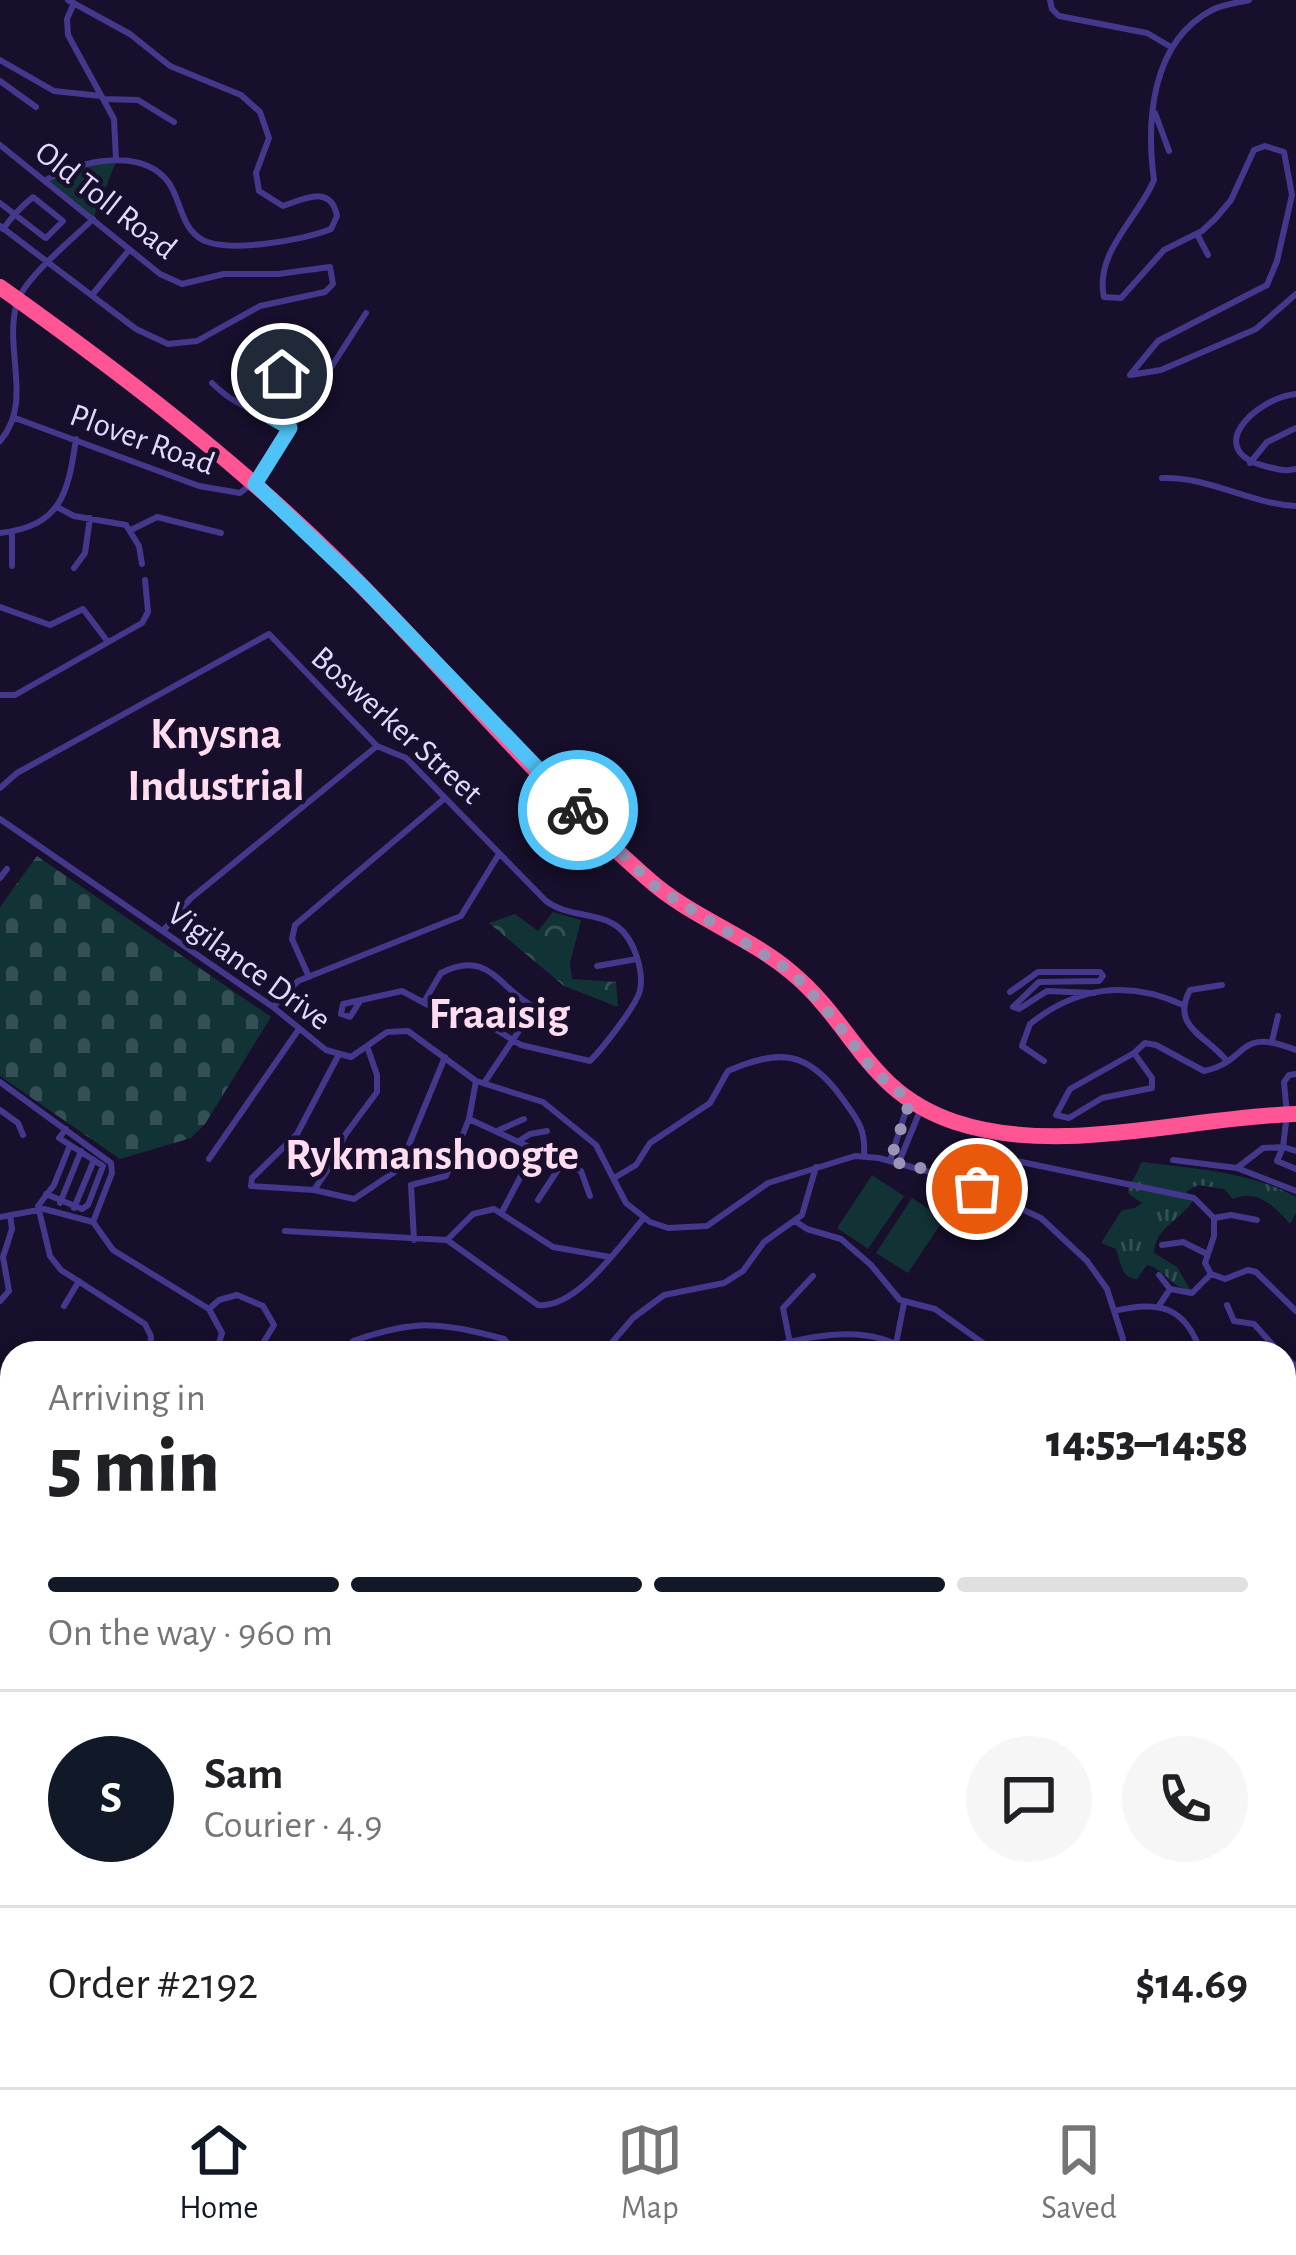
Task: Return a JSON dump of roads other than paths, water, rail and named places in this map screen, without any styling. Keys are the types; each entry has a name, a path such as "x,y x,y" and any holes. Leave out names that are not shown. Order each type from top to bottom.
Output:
{"highway":[{"path":"0,287 255,484 362,586 632,865 672,899 792,972 874,1071 916,1104 987,1132 1032,1136 1292,1114"}],"street":[{"path":"1050,0 1059,16 1147,33 1171,47"},
{"path":"1250,0 1224,3 1210,11 1171,47 1154,110 1149,154 1154,180 1121,230 1103,276 1104,297 1121,298 1164,250 1197,234 1231,200 1257,147 1284,152 1292,196 1267,285 1158,341 1132,368 1132,377 1256,329 1296,294"},
{"path":"46,180 77,166 116,161 152,169 164,178 186,224 206,242 232,245 306,236 327,232 337,221 334,203 322,196 283,206 259,191 256,173 269,147 268,131 260,112 241,95 170,66 135,37 71,2 68,34 118,134 116,161"},
{"path":"0,61 54,91 138,100 175,122"},
{"path":"0,81 36,107"},
{"path":"1154,110 1169,152"},
{"name":"Old Toll Road","path":"0,145 160,274 182,284 224,274 330,267 333,280 328,291 252,308 188,344 175,345 144,334 92,295"},
{"path":"0,203 15,214 46,238 63,221 33,197 15,214 2,227 92,295 129,250"},
{"path":"0,442 14,418 17,299 93,219"},
{"path":"1197,234 1208,254"},
{"path":"255,484 367,313"},
{"path":"260,411 282,374"},
{"path":"212,382 243,409 260,411 290,428"},
{"path":"1296,394 1270,400 1238,429 1237,448 1240,457 1250,463 1296,469"},
{"name":"Plover Road","path":"14,418 213,490 240,493 255,484"},
{"path":"1250,463 1267,442 1296,428"},
{"path":"0,533 36,527 56,506 67,488 76,439"},
{"path":"1162,478 1196,480 1252,499 1296,506"},
{"path":"56,506 68,514 118,521 131,530 142,564"},
{"path":"74,568 85,553 90,518"},
{"path":"131,530 157,518 220,532"},
{"path":"12,532 13,566"},
{"path":"0,694 15,695 146,620 145,580"},
{"path":"0,608 50,625 83,609 107,642"},
{"name":"Boswerker Street","path":"0,788 17,773 269,634 377,746 402,753 546,901 619,928 637,958"},
{"path":"163,931 190,899 377,746"},
{"path":"309,977 292,939 295,925 446,798"},
{"name":"Vigilance Drive","path":"0,819 338,1056 351,1057 381,1036 401,1030 480,1082 533,1097 596,1145 626,1203 644,1217"},
{"path":"273,1007 290,987 309,977 461,916 499,853"},
{"path":"0,878 7,868"},
{"path":"360,1001 402,991 452,1018 487,1024 512,1041 590,1061 638,996 637,958 597,966"},
{"path":"424,1001 440,974 472,964 486,969 535,1007 566,1014"},
{"path":"1010,992 1038,972 1100,972 1099,981 1039,982 1012,1006 1019,1010 1047,991 1094,993 1133,988 1184,1005"},
{"path":"1222,985 1190,990 1184,1005 1193,1033 1226,1060"},
{"path":"1044,1061 1022,1046 1030,1024 1094,993"},
{"path":"410,1185 446,1176 480,1082 535,1007"},
{"path":"1271,1041 1278,1016"},
{"path":"209,1159 300,1028"},
{"path":"1134,1053 1152,1078 1152,1088 1102,1098 1070,1118 1056,1115 1070,1089 1149,1042 1204,1071 1247,1044 1271,1041 1296,1050"},
{"path":"314,1190 376,1092 368,1049"},
{"path":"338,1056 297,1134 252,1178 253,1187 357,1198 399,1169 445,1057"},
{"path":"614,1178 636,1165 658,1136 710,1103 728,1071 771,1056 807,1062 822,1073 864,1127 864,1156"},
{"path":"1296,1074 1284,1082 1292,1114 1277,1164 1296,1169"},
{"path":"0,1082 102,1154 112,1166 93,1222"},
{"path":"894,1161 916,1104"},
{"path":"894,1161 916,1104"},
{"path":"0,1110 18,1123 23,1135"},
{"path":"469,1119 582,1172 590,1196"},
{"path":"499,1130 524,1119"},
{"path":"46,1195 82,1209 104,1169 59,1138 66,1130"},
{"path":"519,1141 547,1131"},
{"path":"70,1145 38,1210 53,1262 146,1324 151,1341"},
{"path":"1238,1168 1264,1148 1296,1151"},
{"path":"502,1212 535,1150"},
{"path":"60,1203 81,1151"},
{"path":"285,1231 447,1240 543,1306 567,1298 644,1217 668,1228 707,1226 768,1183 864,1156 894,1161 977,1189 1048,1223 1096,1272 1114,1311 1120,1341"},
{"path":"977,1189 992,1165 1007,1159 1194,1198 1214,1218 1205,1263 1211,1274 1225,1279 1248,1270 1256,1272 1296,1311"},
{"path":"74,1208 94,1160"},
{"path":"1173,1160 1238,1168 1296,1191"},
{"path":"538,1200 561,1165"},
{"path":"613,1341 658,1299 736,1277 764,1242 807,1207 816,1168"},
{"path":"399,1169 410,1185 414,1240"},
{"path":"0,1217 38,1210 93,1222 113,1250 209,1309 222,1333 220,1341"},
{"path":"447,1240 479,1210 502,1212 553,1247 610,1257"},
{"path":"1214,1218 1231,1215 1257,1220"},
{"path":"0,1301 9,1291 3,1257 12,1229 10,1216"},
{"path":"795,1221 841,1239 872,1264 904,1303 935,1309 980,1341"},
{"path":"1162,1245 1183,1242 1207,1254"},
{"path":"1160,1275 1170,1289 1192,1293 1211,1274"},
{"path":"813,1276 783,1308 789,1341 857,1335 883,1341"},
{"path":"64,1306 79,1281"},
{"path":"1160,1306 1170,1289"},
{"path":"209,1309 237,1295 263,1306 274,1325 264,1341"},
{"path":"897,1341 904,1303"},
{"path":"1114,1311 1142,1304 1160,1306 1190,1328 1196,1341"},
{"path":"1227,1305 1234,1321 1254,1324 1270,1341"},
{"path":"353,1341 395,1326 433,1323 505,1341"}],"district":[{"name":"Knysna Industrial","path":"216,758"},
{"name":"Fraaisig","path":"499,1012"},
{"name":"Rykmanshoogte","path":"432,1153"}]}
